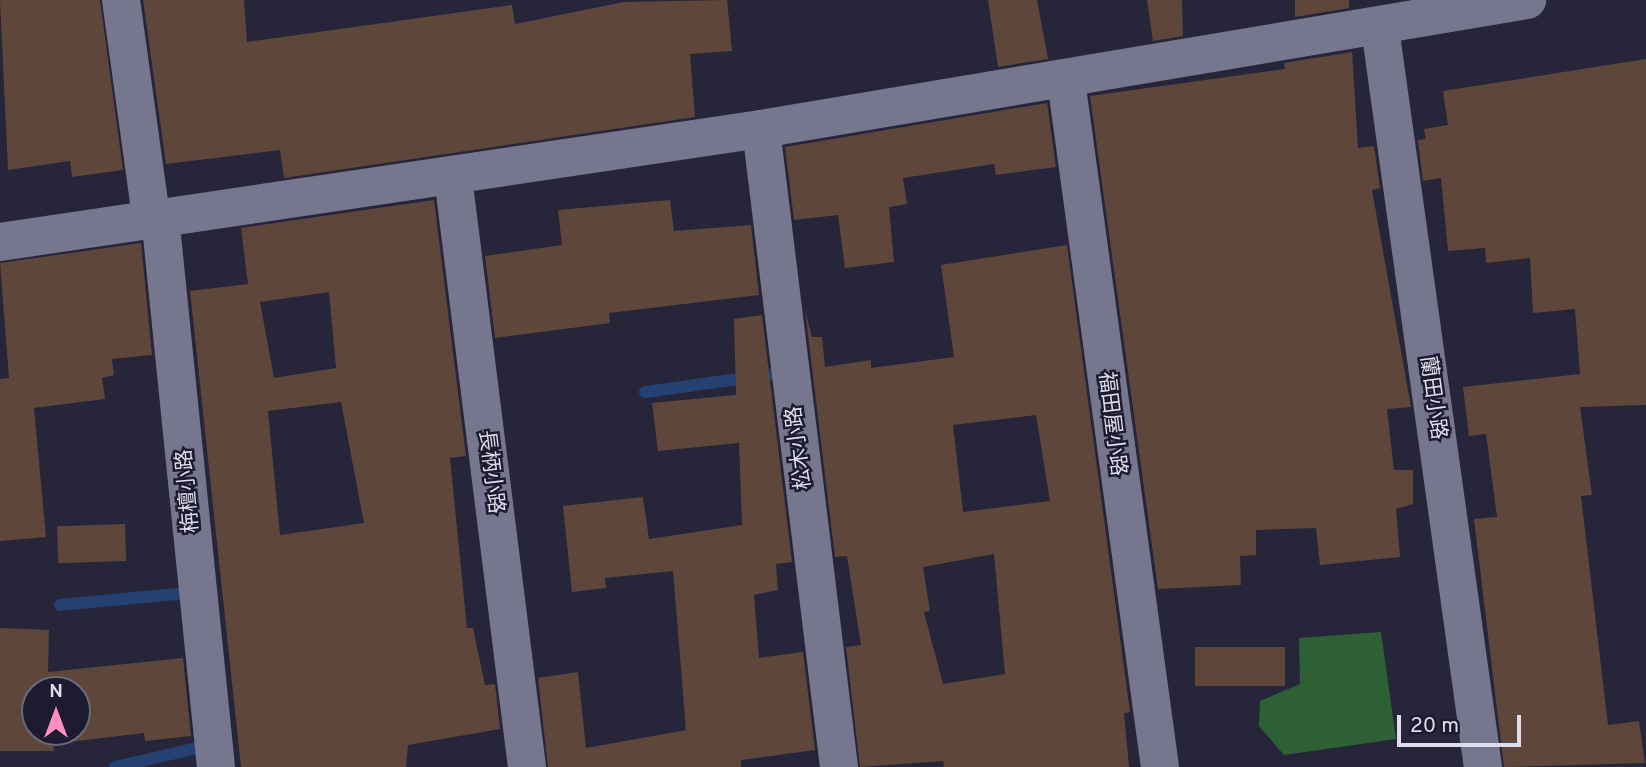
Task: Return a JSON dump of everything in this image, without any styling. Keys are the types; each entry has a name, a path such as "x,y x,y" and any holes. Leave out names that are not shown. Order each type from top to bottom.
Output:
{"street":[{"name":"栴檀小路","path":"121,0 155,216 216,767"},
{"path":"0,242 155,216 453,177 761,129 1380,28 1527,0"},
{"name":"蘭田小路","path":"1380,28 1483,767"},
{"name":"福田屋小路","path":"1066,80 1160,767"},
{"name":"松木小路","path":"761,129 839,767"},
{"name":"長柄小路","path":"453,177 527,767"}],"green space":[{"path":"1381,632 1396,739 1284,755 1259,726 1260,701 1300,684 1299,638"}],"building":[{"path":"0,0 100,0 123,170 72,177 70,161 8,170"},
{"path":"143,0 244,0 247,42 512,5 515,24 624,2 727,0 732,51 690,54 695,117 284,178 280,150 166,164"},
{"path":"988,0 1037,0 1048,59 998,67"},
{"path":"1147,0 1182,0 1183,36 1153,41"},
{"path":"1295,0 1349,0 1349,8 1295,17"},
{"path":"1352,52 1358,148 1374,146 1380,188 1372,190 1411,407 1387,409 1394,470 1413,470 1413,504 1396,509 1400,557 1320,565 1316,528 1256,530 1256,555 1240,556 1241,585 1158,589 1090,96 1285,69 1284,63"},
{"path":"1646,59 1646,405 1580,407 1592,495 1581,496 1608,725 1639,721 1645,763 1504,767 1474,519 1497,517 1486,434 1469,436 1463,387 1580,374 1575,309 1533,313 1530,258 1486,263 1485,248 1448,251 1441,178 1423,181 1418,140 1426,139 1424,129 1448,125 1443,91"},
{"path":"1047,103 1056,167 996,175 994,164 903,178 907,204 889,207 894,262 845,268 838,215 794,220 785,147"},
{"path":"434,200 466,456 450,458 467,628 473,628 485,685 495,684 500,729 408,745 406,767 241,767 190,291 248,284 241,228","holes":["329,292 336,368 274,378 260,302","341,402 364,523 280,535 268,411"]},
{"path":"670,200 674,231 751,225 759,295 609,313 610,323 495,338 485,256 562,245 558,210"},
{"path":"141,243 152,355 112,359 114,375 102,378 105,399 34,408 46,537 0,541 0,379 9,378 0,263"},
{"path":"1067,245 1130,712 1124,713 1129,767 944,767 943,761 860,767 846,647 861,645 847,556 835,557 805,310 812,337 822,337 825,367 871,360 871,368 954,357 941,265","holes":["1036,415 1050,501 963,512 953,425","994,554 1005,674 943,684 924,612 930,611 923,567"]},
{"path":"762,315 792,562 776,564 778,590 754,595 759,658 803,652 815,750 741,760 741,767 548,767 538,678 578,672 586,748 686,730 673,571 605,578 606,588 572,592 563,506 643,497 649,539 742,525 739,443 658,451 652,403 736,395 734,319"},
{"path":"125,524 126,561 58,563 57,526"},
{"path":"0,628 49,630 48,672 183,658 191,736 145,741 144,733 91,739 91,676 21,676 21,746 53,746 54,751 0,751"},
{"path":"1195,647 1285,647 1285,686 1195,686"}],"waterway":[{"path":"645,392 774,374"},
{"path":"60,605 186,593"},
{"path":"115,767 197,748"}]}
